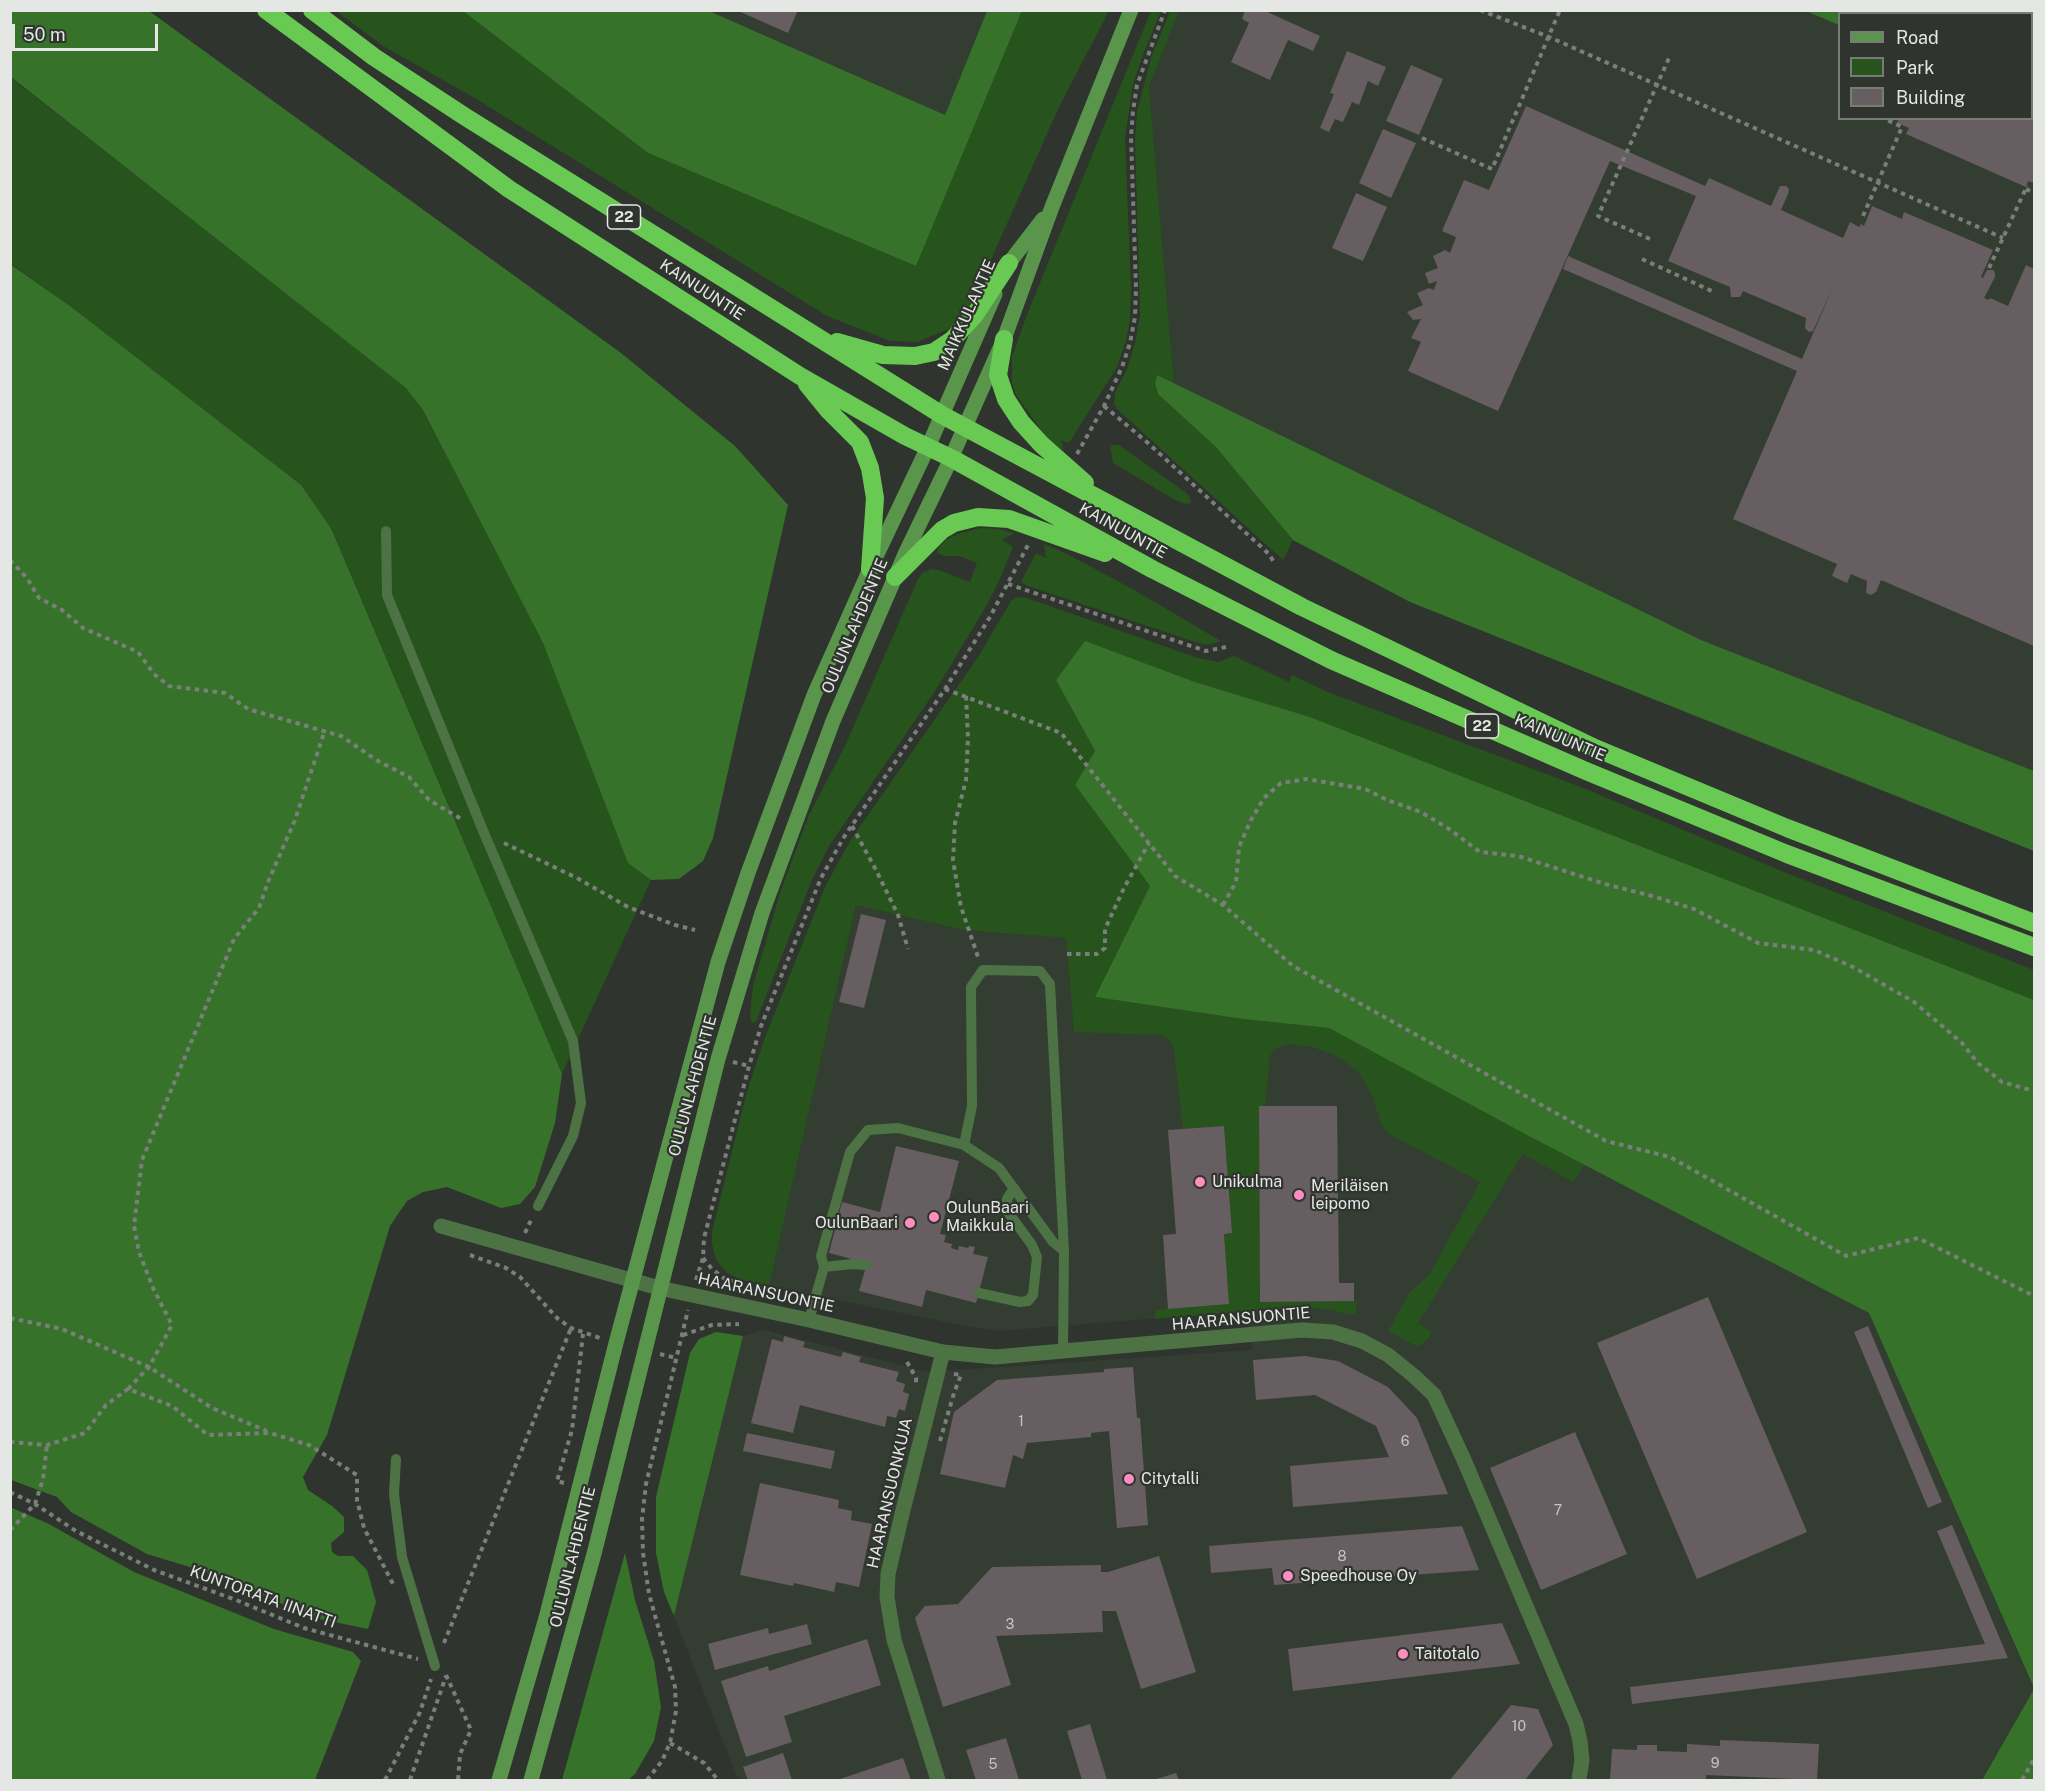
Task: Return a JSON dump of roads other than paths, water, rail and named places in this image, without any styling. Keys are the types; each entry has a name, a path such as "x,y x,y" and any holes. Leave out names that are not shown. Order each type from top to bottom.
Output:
{"highway":[{"name":"KAINUUNTIE","path":"266,10 509,189 800,376 905,436 951,458 1152,569 1331,660 1586,771 1786,854 2034,947"},
{"name":"KAINUUNTIE","path":"312,10 374,57 454,109 942,415 1302,607 1595,748 1787,828 2034,923"},
{"path":"812,334 883,356 915,356 934,352 952,340 974,316 1009,263"},
{"path":"1004,339 998,375 1006,399 1021,422 1041,444 1109,504"},
{"path":"800,376 829,411 860,442 870,468 875,498 870,569"},
{"path":"895,577 942,530 954,523 978,517 1009,519 1152,569"}],"main road":[{"name":"MAIKKULANTIE","path":"964,426 1004,339 1052,207 1131,10"},
{"name":"MAIKKULANTIE","path":"928,447 1009,263 1052,207"},
{"name":"OULUNLAHDENTIE","path":"531,1780 594,1554 718,1059 762,913 833,721 964,426"},
{"name":"OULUNLAHDENTIE","path":"499,1780 546,1618 632,1281 718,962 744,884 814,694 928,447"}],"street":[{"name":"HAARANSUONTIE","path":"441,1226 659,1288 943,1352 995,1357 1302,1330 1333,1332 1362,1341 1388,1354 1434,1395 1576,1724 1582,1760 1579,1780"},
{"name":"HAARANSUONKUJA","path":"938,1780 894,1640 887,1597 891,1563 943,1352"}],"lane":[{"path":"386,531 387,595 484,833 573,1041 581,1103 573,1137 538,1206"},
{"path":"964,1144 972,1106 971,987 983,970 1040,971 1050,984 1064,1251 1063,1352"},
{"path":"809,1320 825,1267 821,1256 850,1152 868,1130 898,1128 964,1144 999,1168 1053,1242 1064,1251"},
{"path":"979,1293 1020,1302 1028,1300 1033,1295 1037,1257 1032,1245 1008,1212 1007,1199 1014,1188"},
{"path":"825,1267 866,1265"},
{"path":"396,1459 394,1494 402,1557 435,1666"}],"place":[{"name":"Unikulma","path":"1200,1182"},
{"name":"Meriläisen leipomo","path":"1299,1195"},
{"name":"OulunBaari Maikkula","path":"934,1217"},
{"name":"OulunBaari","path":"910,1223"},
{"name":"Citytalli","path":"1129,1479"},
{"name":"Speedhouse Oy","path":"1288,1576"},
{"name":"Taitotalo","path":"1403,1654"}]}
